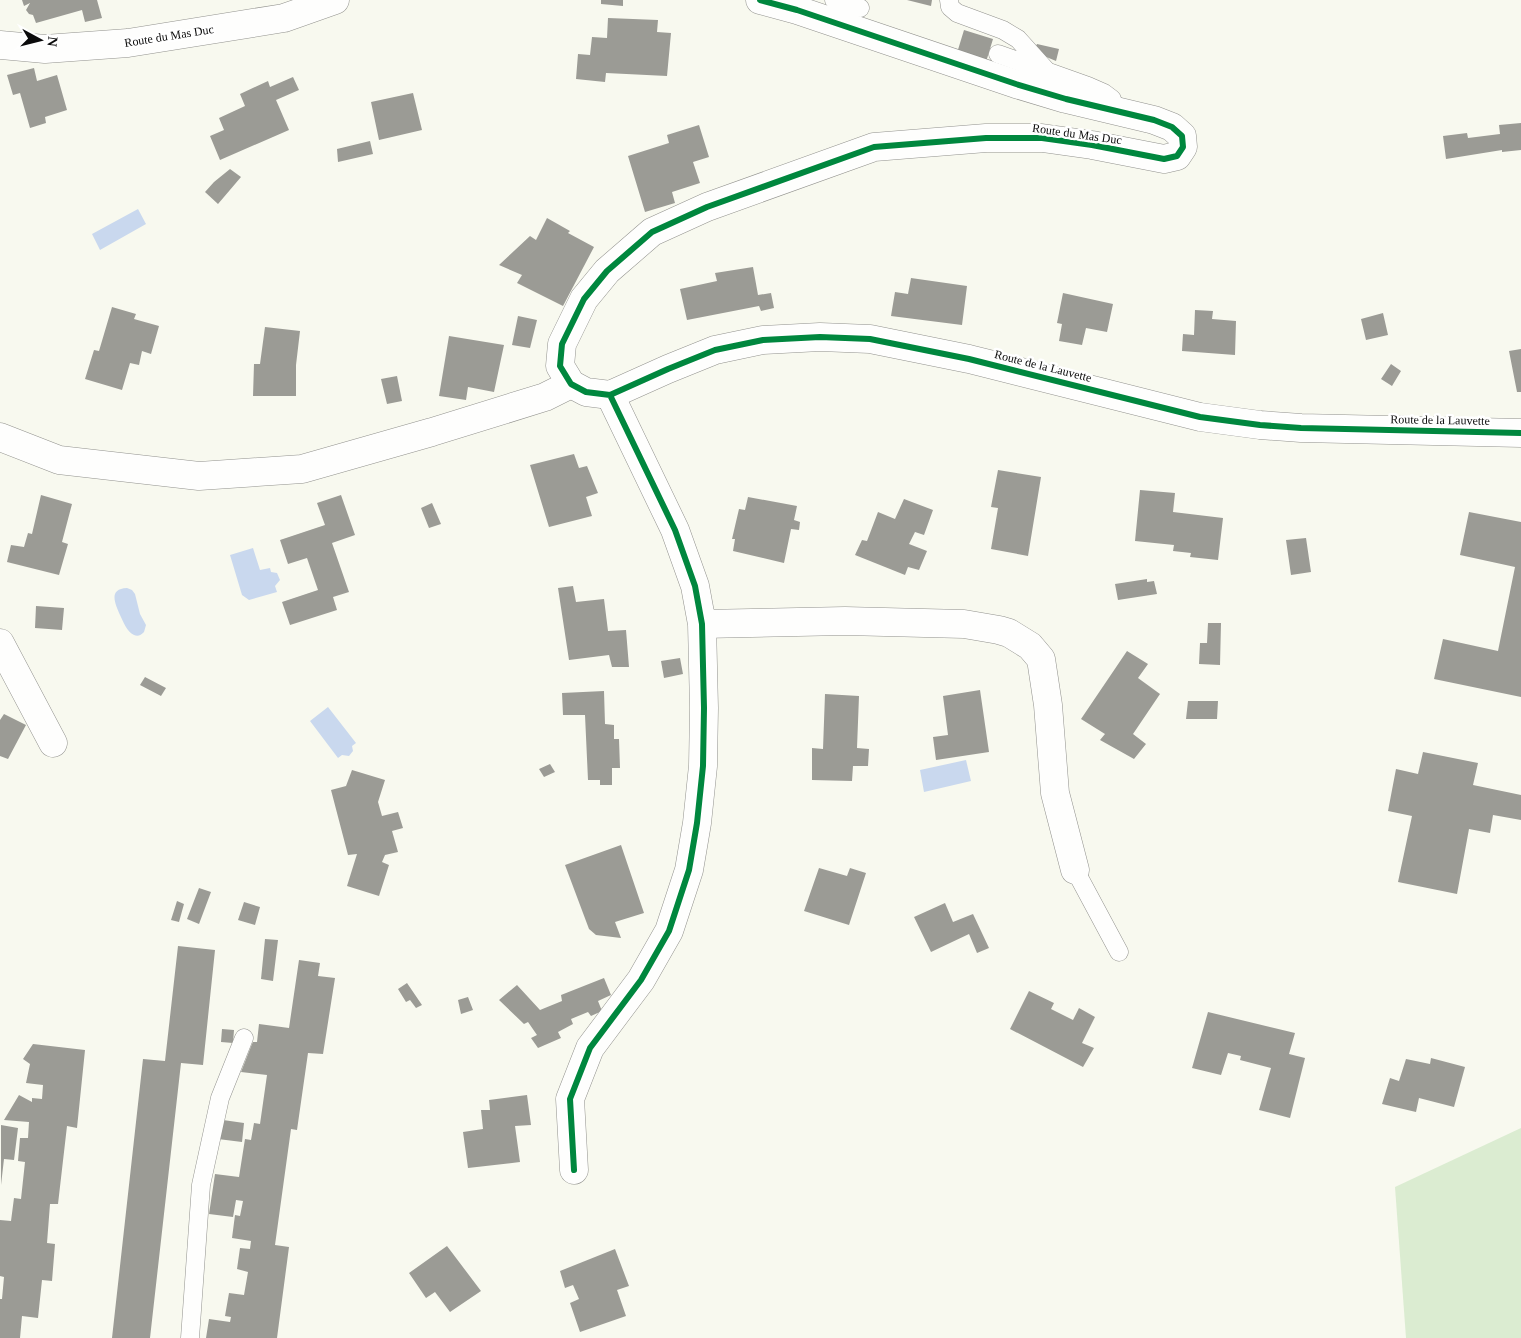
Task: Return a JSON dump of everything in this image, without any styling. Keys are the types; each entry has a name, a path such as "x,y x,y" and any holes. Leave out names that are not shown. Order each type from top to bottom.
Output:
{"street":[{"name":"Route du Mas Duc","path":"0,45 45,49 128,43 284,18 335,0"},
{"name":"Route du Mas Duc","path":"571,384 560,366 562,344 584,299 607,271 652,232 707,207 874,147 986,138 1042,138 1092,145 1164,159 1177,156 1183,147 1182,136 1172,127 1154,120 1016,84 797,10 760,0"},
{"name":"Route de la Lauvette","path":"610,395 714,350 763,340 830,337 870,339 968,359 1200,417 1301,428 1521,433"},
{"path":"0,437 59,460 198,476 302,469 535,400 571,384 586,392 610,395 675,530 694,586 702,624 703,766 697,823 689,870 669,931 641,980 590,1048 570,1099 574,1170"},
{"path":"702,624 845,622 964,624 1009,633 1030,646 1041,659 1048,705 1055,793 1075,870"},
{"path":"0,643 54,743"}],"lane":[{"path":"834,0 860,8"},
{"path":"949,0 950,7 957,13 1003,30 1018,39 1046,70"},
{"path":"998,54 1046,70 1104,93 1112,99 1114,110"},
{"path":"1075,870 1119,952"},
{"path":"190,1338 201,1184 220,1098 244,1038"}],"green space":[{"path":"1521,1128 1521,1338 1406,1338 1395,1187"}],"water":[{"path":"138,209 146,224 100,250 92,234"},
{"path":"253,548 260,570 270,568 271,572 277,573 280,580 275,586 277,592 249,600 242,595 230,555"},
{"path":"127,588 135,594 140,614 146,625 144,632 138,636 135,636 127,629 115,601 117,591"},
{"path":"328,707 356,743 352,746 353,751 349,756 342,755 338,758 310,721"},
{"path":"966,760 971,781 924,792 920,770"}],"building":[{"path":"22,0 97,0 102,18 85,22 82,10 36,23 33,15 29,14 26,10 30,3 24,6"},
{"path":"601,0 623,0 623,6 601,4"},
{"path":"907,0 932,0 931,6"},
{"path":"608,18 658,20 657,32 671,33 667,76 606,73 605,82 576,79 578,54 590,55 592,37 607,38"},
{"path":"964,30 993,39 986,62 957,53"},
{"path":"1037,44 1059,49 1056,61 1044,56 1035,48"},
{"path":"34,68 37,81 57,75 67,110 45,117 46,123 30,128 20,93 13,95 7,75"},
{"path":"293,77 299,90 276,100 289,130 220,160 210,136 224,130 219,118 245,106 240,94 268,81 270,87"},
{"path":"413,93 422,130 379,140 371,102"},
{"path":"1521,123 1521,150 1502,152 1502,150 1446,159 1443,136 1467,133 1468,138 1500,134 1499,125"},
{"path":"699,125 709,157 693,162 700,183 672,192 675,203 645,212 628,156 669,143 667,135"},
{"path":"370,141 373,154 338,162 337,149"},
{"path":"230,169 241,177 218,204 205,192"},
{"path":"547,218 570,231 568,233 594,247 563,306 517,283 522,275 499,265 530,236 536,240"},
{"path":"753,267 758,295 771,293 774,308 761,311 759,306 687,320 680,289 717,281 715,273"},
{"path":"911,278 967,286 962,325 891,316 895,292 908,294"},
{"path":"1063,293 1113,304 1107,332 1086,328 1082,345 1059,341 1062,324 1057,323"},
{"path":"112,307 136,314 134,319 159,326 151,354 142,351 139,365 130,363 122,390 85,379 94,350 99,351"},
{"path":"1195,310 1213,311 1212,319 1236,321 1235,355 1182,351 1183,334 1194,335"},
{"path":"1383,313 1388,335 1366,340 1361,319"},
{"path":"518,316 537,320 530,348 512,345"},
{"path":"265,327 300,331 296,365 296,396 253,396 254,364 260,364"},
{"path":"449,336 504,345 494,392 468,387 466,400 439,396"},
{"path":"1521,349 1521,392 1517,392 1509,351"},
{"path":"1391,364 1401,371 1392,386 1381,379"},
{"path":"397,376 402,401 387,404 381,379"},
{"path":"574,454 579,468 587,466 598,493 586,497 592,516 549,527 530,465"},
{"path":"998,470 1041,477 1028,556 991,549 998,508 991,507"},
{"path":"1140,490 1175,493 1173,512 1223,518 1218,560 1190,557 1191,553 1173,551 1174,545 1135,541"},
{"path":"41,495 72,504 62,542 68,544 59,575 7,562 11,545 24,547 28,533 32,534"},
{"path":"341,495 355,535 332,543 349,592 333,597 337,610 290,625 282,602 318,590 307,558 288,564 280,540 325,525 317,503"},
{"path":"748,497 797,506 794,520 800,522 799,530 791,529 784,563 733,551 735,539 732,539 739,509 745,510"},
{"path":"904,499 933,510 924,535 915,532 909,544 927,551 919,570 908,567 905,575 855,555 862,540 867,541 878,512 895,519"},
{"path":"432,503 441,524 429,528 421,508"},
{"path":"1469,512 1521,522 1521,697 1434,679 1443,639 1498,651 1515,567 1460,555"},
{"path":"1306,538 1311,572 1291,575 1286,540"},
{"path":"1147,579 1147,582 1154,581 1157,594 1118,600 1115,584"},
{"path":"573,586 576,602 604,599 608,631 626,630 629,667 612,667 609,655 569,660 558,588"},
{"path":"36,606 64,608 62,630 35,628"},
{"path":"1208,623 1221,623 1220,665 1199,664 1200,643 1207,643"},
{"path":"1127,651 1148,664 1138,678 1160,694 1133,734 1146,744 1134,759 1100,740 1105,734 1081,719"},
{"path":"680,658 683,674 664,678 661,661"},
{"path":"145,677 166,688 161,696 140,685"},
{"path":"980,690 989,752 936,760 933,737 948,735 943,696"},
{"path":"604,691 605,724 614,725 614,739 619,739 620,768 612,768 612,785 600,785 600,780 588,780 585,715 563,715 562,693"},
{"path":"825,694 859,696 857,748 869,749 868,766 853,766 852,781 812,780 812,748 823,749"},
{"path":"1188,701 1218,701 1217,719 1186,719"},
{"path":"4,714 26,725 8,759 0,756 0,720"},
{"path":"1423,752 1478,763 1473,785 1521,795 1521,820 1493,815 1490,833 1469,829 1457,894 1398,882 1412,816 1388,811 1396,769 1418,774"},
{"path":"550,764 555,772 544,777 539,769"},
{"path":"352,770 385,780 378,802 382,816 398,812 403,828 392,831 398,852 385,855 382,862 389,865 379,896 347,886 357,854 348,855 331,790 346,786"},
{"path":"621,845 644,913 615,922 621,938 596,935 589,929 565,865"},
{"path":"819,868 847,876 850,868 866,873 849,925 804,911"},
{"path":"199,888 211,892 199,924 187,919"},
{"path":"177,901 184,904 179,922 171,920"},
{"path":"244,902 260,907 255,925 238,920"},
{"path":"945,903 953,922 973,914 989,948 977,953 969,934 931,952 914,917"},
{"path":"265,939 278,940 273,981 261,979"},
{"path":"178,946 215,950 203,1065 181,1063 150,1338 112,1338 143,1059 165,1061"},
{"path":"299,960 320,963 318,976 335,978 323,1054 308,1053 297,1130 291,1129 275,1245 289,1247 277,1338 206,1338 209,1319 230,1322 231,1317 225,1316 229,1293 244,1295 248,1272 237,1269 240,1248 250,1249 251,1241 232,1238 235,1215 240,1216 243,1201 236,1200 233,1217 209,1214 215,1174 239,1177 245,1139 251,1140 254,1123 260,1124 267,1075 241,1072 253,1042 257,1042 259,1024 289,1028"},
{"path":"604,978 611,995 598,1001 602,1011 591,1016 588,1012 571,1019 573,1024 558,1032 561,1038 538,1048 531,1038 537,1035 528,1022 524,1024 499,1000 517,985 540,1010 562,1001 561,995"},
{"path":"407,983 422,1005 416,1008 410,1000 406,1002 398,989"},
{"path":"1029,991 1054,1003 1051,1009 1073,1020 1079,1008 1095,1017 1082,1043 1094,1048 1083,1067 1010,1029"},
{"path":"468,997 473,1010 461,1014 458,1000"},
{"path":"1208,1012 1295,1033 1289,1054 1305,1058 1290,1118 1259,1110 1271,1068 1240,1060 1241,1056 1228,1053 1221,1075 1192,1068"},
{"path":"222,1029 234,1030 233,1043 221,1042"},
{"path":"33,1044 85,1050 77,1128 67,1126 58,1204 50,1204 47,1243 55,1244 52,1281 42,1280 38,1318 22,1316 20,1338 0,1338 0,1299 2,1299 4,1277 0,1276 0,1220 11,1221 14,1198 21,1199 25,1162 18,1161 20,1138 28,1138 29,1122 4,1120 19,1095 32,1102 32,1098 42,1099 43,1085 26,1083 30,1064 23,1059"},
{"path":"1431,1058 1465,1067 1454,1107 1419,1098 1416,1112 1382,1104 1390,1078 1399,1081 1406,1059 1430,1064"},
{"path":"527,1095 531,1125 515,1126 520,1162 468,1168 463,1132 483,1129 481,1110 490,1110 489,1100"},
{"path":"223,1120 244,1123 242,1142 218,1139"},
{"path":"1,1125 18,1128 14,1160 4,1159 1,1185"},
{"path":"447,1246 481,1291 450,1312 435,1292 426,1298 409,1273"},
{"path":"615,1249 629,1286 617,1290 626,1316 580,1332 570,1303 579,1299 573,1285 565,1288 560,1271"}],"cycle path":[{"path":"760,0 797,10 1016,84 1066,99 1154,120 1172,127 1182,136 1183,147 1177,156 1164,159 1092,145 1042,138 986,138 874,147 707,207 652,232 607,271 584,299 562,344 560,366 571,384 586,392 610,395 715,350 763,340 820,337 870,339 969,359 1200,417 1301,428 1521,433"},
{"path":"574,1170 570,1099 590,1048 641,980 669,931 689,870 697,823 703,766 702,624 695,586 675,530 610,395"}]}
